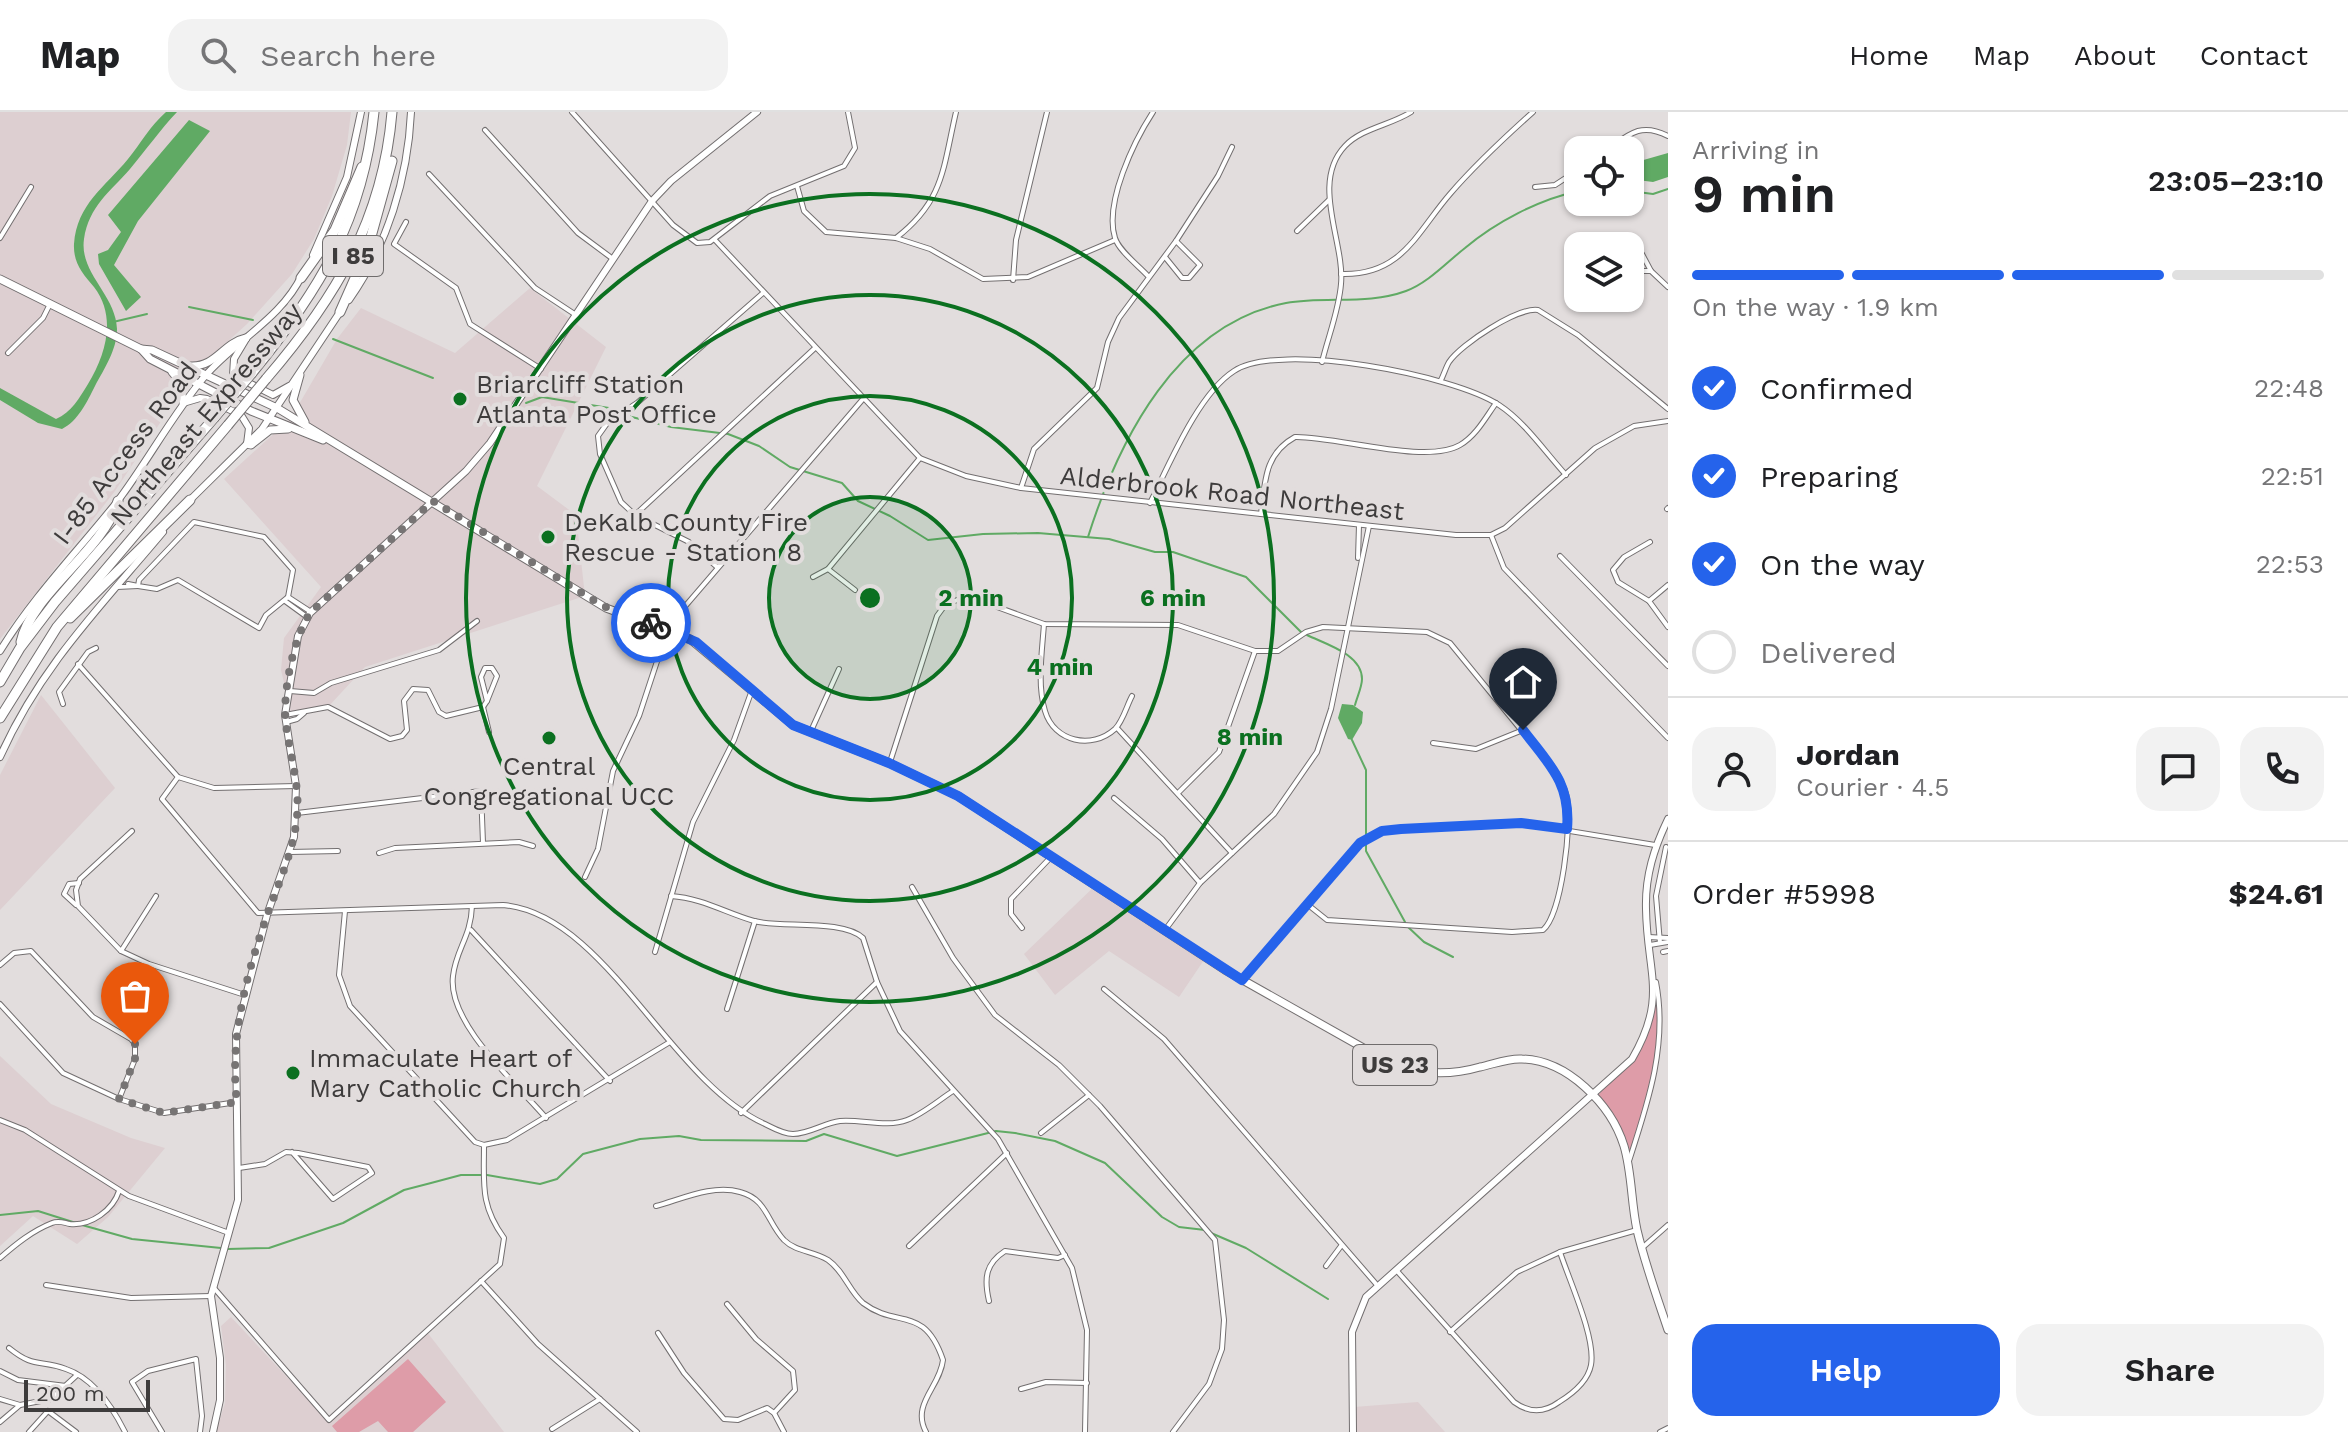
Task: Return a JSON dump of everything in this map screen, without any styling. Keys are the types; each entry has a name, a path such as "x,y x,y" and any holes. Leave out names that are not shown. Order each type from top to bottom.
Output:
{"highway":[{"name":"Northeast Expressway","path":"0,682 20,648 252,373 319,285 350,218 368,157 374,112"},
{"name":"Northeast Expressway","path":"0,718 57,627 318,317 353,255 376,193 390,137 392,112"},
{"path":"340,312 367,251 383,200 393,151 390,137"},
{"path":"301,278 335,230 368,157"},
{"path":"57,627 82,608 190,500"},
{"path":"20,648 23,631 96,538 118,501"}],"main road":[{"name":"I-85 Access Road","path":"0,651 26,612 118,501 199,383 278,307 301,278 347,177 361,112"},
{"path":"0,757 19,717 60,651 190,500 269,419 369,267 389,222 406,159 411,112"},
{"path":"213,1432 220,1400 220,1358 212,1286 238,1200 235,1047 245,995 267,915 290,852 297,813 296,786 285,719 298,636 309,614 433,501 486,448 652,201 671,181 757,112"},
{"name":"US 23","path":"0,279 97,329 207,374 277,408 603,606 667,628 696,642 785,719 810,733 889,763 958,796 1242,980 1406,1069 1447,1074 1508,1060 1531,1059 1564,1071 1591,1095 1615,1126 1628,1164 1637,1230 1668,1330"},
{"path":"246,338 232,365 236,378 273,395 284,392 300,375"},
{"path":"185,366 208,365 238,340 246,338"},
{"name":"US 23","path":"141,349 150,359 269,419 329,441"},
{"path":"171,369 181,383 183,403 203,398 241,415 249,428 247,444"},
{"path":"300,375 293,400 308,427"},
{"path":"247,444 251,445 270,430 290,429"},
{"path":"1353,1432 1352,1332 1359,1308 1377,1285 1632,1059 1653,1022 1656,982 1649,941 1647,877 1655,845 1668,819"}],"street":[{"path":"572,112 690,240 703,244 715,240 763,200 833,173 851,158 855,140 848,112"},
{"path":"896,238 930,207 942,175 956,112"},
{"path":"1013,280 1016,240 1047,112"},
{"path":"1148,276 1115,240 1113,215 1121,182 1141,131 1153,112"},
{"path":"1322,362 1340,297 1341,274 1329,200 1335,162 1347,144 1411,112"},
{"path":"1341,274 1374,269 1404,252 1427,229 1449,195 1533,112"},
{"path":"1628,136 1640,128 1655,129 1668,136"},
{"path":"485,130 578,233 613,259"},
{"path":"1021,488 1034,449 1097,388 1108,342 1119,318 1176,241 1218,176 1232,147"},
{"path":"429,174 535,288 576,315"},
{"path":"1535,187 1555,185 1564,179"},
{"path":"797,186 804,211 826,232 896,238 930,249 983,279 1013,280 1043,272 1115,240"},
{"path":"0,238 31,187"},
{"path":"1297,231 1329,200"},
{"path":"406,222 394,244 456,288 470,324 541,369"},
{"path":"715,240 920,458 828,569 813,577"},
{"path":"1165,257 1176,274 1187,279 1200,265 1176,241"},
{"path":"1644,258 1651,271 1668,287"},
{"path":"1644,271 1651,271"},
{"path":"717,567 689,542 635,515 621,502 597,445 602,428 637,403 763,293"},
{"path":"8,353 43,318 49,306"},
{"path":"1441,380 1449,362 1467,345 1517,313 1539,310 1578,335 1668,409"},
{"path":"635,515 815,348"},
{"path":"1149,503 1173,456 1219,382 1245,365 1269,358 1389,369 1441,380 1496,403 1566,475"},
{"path":"585,877 598,849 613,771 639,716 667,628 863,398"},
{"path":"1261,514 1273,455 1295,437 1421,452 1450,450 1476,431 1496,403"},
{"path":"1668,421 1634,426 1618,433 1595,448 1517,520 1491,535 1495,554 1510,576 1668,738"},
{"name":"Alderbrook Road Northeast","path":"920,458 966,476 1021,488 1456,535 1491,535"},
{"path":"112,590 127,586 157,589 178,580 259,628 273,608 287,599 293,570 264,537 194,522 139,580 138,586"},
{"path":"1359,525 1359,561"},
{"path":"1165,930 1200,883 1274,814 1317,752 1331,709 1359,561 1369,526"},
{"path":"1650,542 1624,557 1613,570 1618,582 1649,601 1668,627"},
{"path":"1560,556 1668,666"},
{"path":"828,569 855,590"},
{"path":"126,574 127,586"},
{"path":"1649,601 1668,585"},
{"path":"889,763 931,629 945,605 967,596 1044,624 1178,625 1255,651 1278,651 1306,632 1323,627 1427,632 1450,643 1558,775 1567,795 1567,829 1554,918 1543,930 1532,933 1327,920 1307,904"},
{"path":"287,599 309,614"},
{"path":"287,691 314,693 331,683 439,650 477,621"},
{"path":"1044,624 1042,697 1049,720 1063,735 1082,742 1098,739 1116,728 1132,696"},
{"path":"63,704 59,692 78,664 96,648"},
{"path":"1178,793 1219,752 1255,651"},
{"path":"78,664 178,777 214,788 296,786"},
{"path":"285,719 297,719 305,712 334,708 390,739 407,730 404,701 413,689 428,690 439,712 446,716 483,707 487,701 497,676 490,667 481,674 487,701"},
{"path":"810,733 839,669"},
{"path":"655,952 703,796 734,740 752,690"},
{"path":"483,707 489,732"},
{"path":"1116,728 1232,853"},
{"path":"1433,743 1476,749 1523,730"},
{"path":"178,777 162,799 258,913 472,906 530,908 563,929 606,969 670,1042 741,1113 790,1134 840,1121 905,1121 953,1091"},
{"path":"297,813 481,791 483,843"},
{"path":"1114,798 1162,839 1200,883"},
{"path":"1242,980 1360,843 1382,831 1521,823 1655,845"},
{"path":"132,831 79,883 69,884 64,894 121,951 149,964 245,995"},
{"path":"379,853 395,848 483,843 524,842 533,846"},
{"path":"1660,940 1656,896 1666,847"},
{"path":"290,852 338,851"},
{"path":"1022,928 1011,914 1011,899 1052,856"},
{"path":"78,906 79,883"},
{"path":"912,887 967,980 995,1015 1059,1065 1089,1095 1215,1240 1224,1320 1222,1349 1209,1384 1173,1432"},
{"path":"121,951 156,896"},
{"path":"671,896 715,905 755,921 859,934 900,1031 1007,1153 1078,1283 1084,1311 1087,1383 1085,1432"},
{"path":"472,906 471,930 452,978 457,1006 475,1037 546,1118"},
{"path":"345,911 339,975 350,1006 464,1133 484,1145 507,1140 610,1081 670,1042"},
{"path":"727,1009 755,921"},
{"path":"471,930 610,1081"},
{"path":"1649,941 1668,940"},
{"path":"0,965 14,953 31,951 93,1017 131,1039 135,1044 135,1059 119,1099"},
{"path":"741,1113 877,982"},
{"path":"1628,1164 1661,1052 1663,1006 1656,982"},
{"path":"1104,989 1164,1039 1283,1172 1341,1246 1377,1285"},
{"path":"0,1004 63,1073 119,1099 164,1113 237,1102"},
{"path":"1661,1052 1668,1054"},
{"path":"1041,1133 1089,1095"},
{"path":"0,1120 25,1130 120,1190 229,1233"},
{"path":"212,1286 329,1420 500,1264 505,1247 484,1200 484,1145"},
{"path":"239,1168 265,1164 286,1152 292,1152 368,1167 372,1173 333,1199 292,1152"},
{"path":"909,1246 1007,1153"},
{"path":"0,1258 27,1236 54,1222 73,1225 101,1215 117,1200 120,1190"},
{"path":"656,1206 712,1190 735,1190 753,1197 763,1205 785,1241 830,1262 866,1305 909,1318 932,1335 943,1360 922,1408 922,1423 926,1432"},
{"path":"1642,1248 1668,1225"},
{"path":"1450,1332 1517,1272 1560,1252 1637,1230"},
{"path":"1326,1266 1341,1246"},
{"path":"989,1301 985,1280 987,1271 1005,1251 1058,1258 1065,1255"},
{"path":"1395,1269 1523,1409 1547,1409 1584,1380 1591,1363 1583,1319 1560,1252"},
{"path":"481,1281 538,1344 637,1432"},
{"path":"46,1285 131,1298 211,1296"},
{"path":"727,1304 756,1339 793,1371 795,1390 774,1413"},
{"path":"658,1333 684,1373 724,1419 738,1420 760,1408 774,1413 784,1432"},
{"path":"9,1348 28,1363 59,1367 77,1374 109,1406 125,1432"},
{"path":"162,1432 132,1382 148,1371 196,1359 202,1416 200,1432"},
{"path":"0,1371 18,1380 66,1386"},
{"path":"0,1399 20,1405 43,1403 77,1374"},
{"path":"1021,1389 1046,1382 1087,1383"},
{"path":"552,1429 600,1399"},
{"path":"0,1422 20,1405"},
{"path":"29,1432 48,1411 76,1432"},
{"path":"1660,1432 1668,1428"}],"shaded area":[{"path":"0,112 351,112 347,145 332,196 314,239 292,274 247,324 193,373 115,491 0,639"},
{"path":"166,112 177,112 101,200 90,217 84,239 87,263 115,317 117,329 112,352 85,405 73,421 62,429 38,423 0,400 0,388 56,419 71,409 88,384 104,348 107,323 101,299 77,263 74,251 76,230 86,207"},
{"path":"189,120 210,131 138,221 114,265 141,297 126,311 99,264 98,254 108,250 121,232 108,215"},
{"path":"1668,153 1668,177 1653,182 1644,181 1644,160"},
{"path":"530,288 606,347 537,486 576,515 585,596 365,667 328,707 292,716 281,670 284,638 321,587 224,479 291,418 337,339 361,308 455,353"},
{"path":"41,695 115,788 0,910 0,775"},
{"path":"1342,704 1353,705 1363,712 1362,723 1352,740 1348,739 1338,718"},
{"path":"1097,884 1206,957 1179,997 1109,951 1055,995 1024,954"},
{"path":"1656,982 1660,1026 1655,1070 1629,1156 1611,1119 1595,1099 1630,1059 1645,1034 1651,1020"},
{"path":"0,1056 51,1104 131,1138 165,1148 108,1217 77,1244 33,1216 0,1246"},
{"path":"231,1317 329,1422 427,1332 504,1432 216,1432 225,1403 226,1365 221,1326"},
{"path":"408,1359 446,1402 413,1432 388,1432 378,1421 359,1432 337,1432 332,1426"},
{"path":"1418,1402 1445,1432 1355,1432 1354,1407"}],"waterway":[{"path":"1644,193 1653,194 1668,189"},
{"path":"1088,537 1117,462 1136,425 1158,391 1184,360 1213,335 1247,315 1286,303 1377,298 1406,291 1430,278 1477,238 1504,221 1564,195"},
{"path":"189,307 253,320"},
{"path":"113,322 147,314"},
{"path":"333,339 433,378"},
{"path":"526,403 542,397 621,410"},
{"path":"628,416 671,427 728,434 759,446 790,467 842,483 858,501 890,516 928,540 983,534 1038,533 1109,539 1155,552 1173,552 1246,577 1301,632"},
{"path":"1307,635 1341,651 1356,663 1362,679 1355,705"},
{"path":"1352,740 1366,770 1366,851 1405,922"},
{"path":"1408,927 1424,942 1453,957"},
{"path":"228,1249 269,1248 343,1223 404,1190 461,1175 487,1175 540,1184 557,1179 583,1154 640,1139 679,1136 701,1140 806,1141 824,1134 897,1156 996,1131 1015,1133 1055,1141 1105,1163 1162,1217 1179,1227 1205,1230"},
{"path":"0,1215 38,1211 76,1223"},
{"path":"82,1225 132,1239 221,1248"},
{"path":"1211,1233 1246,1248 1328,1299"}],"way so far":[{"path":"135,1044 135,1059 119,1099 146,1110 164,1113 237,1102 235,1047 240,1014 267,915 294,837 296,786 285,715 298,636 310,613 433,501 603,606 651,623"}],"place":[{"name":"Briarcliff Station Atlanta Post Office","path":"460,399"},
{"name":"DeKalb County Fire Rescue - Station 8","path":"548,537"},
{"name":"Central Congregational UCC","path":"549,738"},
{"name":"Immaculate Heart of Mary Catholic Church","path":"293,1073"}],"route":[{"path":"651,623 696,642 793,725 922,777 983,810 1242,980 1283,928 1360,843 1382,831 1521,823 1567,829 1567,795 1558,775 1523,730"}]}
